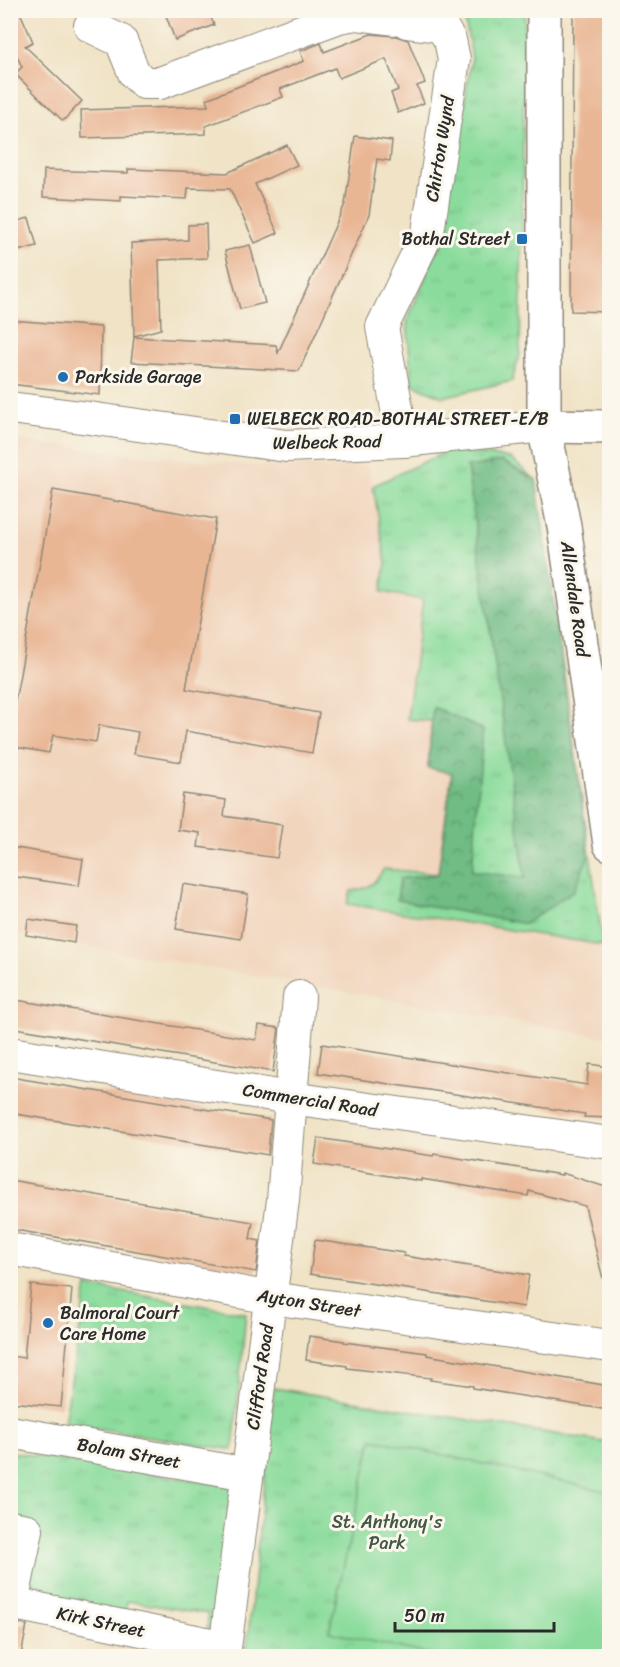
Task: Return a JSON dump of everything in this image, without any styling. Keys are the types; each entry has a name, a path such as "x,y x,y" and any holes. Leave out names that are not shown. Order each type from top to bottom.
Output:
{"main road":[{"path":"543,10 544,426"},
{"name":"Welbeck Road","path":"544,426 609,427"},
{"name":"Allendale Road","path":"544,426 564,526 609,844"}],"street":[{"name":"Chirton Wynd","path":"90,26 121,41 134,73 144,83 160,83 339,17 356,14 441,26 450,40 454,59 428,232 382,327 403,441"},
{"name":"Welbeck Road","path":"10,408 286,446 403,441 544,426"},
{"name":"Clifford Road","path":"224,1652 283,1200 299,997"},
{"name":"Commercial Road","path":"10,1053 291,1098 609,1143"},
{"name":"Ayton Street","path":"10,1249 271,1298 609,1346"},
{"name":"Bolam Street","path":"10,1432 247,1474"},
{"name":"Kirk Street","path":"10,1527 27,1530 11,1604 224,1652"}],"shaded area":[{"path":"10,437 40,444 254,466 367,465 373,486 386,562 382,591 423,600 407,718 432,721 428,768 452,773 438,874 384,869 375,883 364,890 351,891 529,932 603,945 609,1000 609,1038 11,933"}],"green space":[{"path":"463,11 525,11 520,354 512,381 443,397 412,384 407,321 441,240 472,57"},
{"path":"449,450 510,458 536,480 603,945 347,904 351,891 371,885 384,869 438,874 452,773 428,768 432,721 407,719 423,600 382,592 386,562 373,486"},
{"path":"502,461 536,480 589,855 574,890 525,924 397,900 400,879 438,874 452,773 428,768 433,707 483,730 472,871 525,878 467,467"},
{"path":"87,1286 246,1313 233,1450 64,1423"},
{"name":"St. Anthony's Park","path":"274,1388 609,1443 609,1656 246,1656"},
{"path":"372,1439 609,1492 609,1656 438,1656 329,1632"},
{"path":"10,1452 232,1486 218,1631 207,1629 208,1614 127,1601 125,1616 19,1595 11,1520"}],"building":[{"path":"10,10 19,10 33,42 25,46 82,101 63,121 15,74 22,67 14,50 10,52"},
{"path":"164,10 208,10 214,25 175,40"},
{"path":"573,10 609,10 609,312 571,311"},
{"path":"371,34 396,36 408,40 425,83 417,86 424,103 398,113 391,93 398,90 386,59 339,78 335,68 280,89 283,97 206,126 206,134 82,138 81,110 208,106 206,99 304,61 300,51 321,43 324,52"},
{"path":"355,136 392,141 390,161 377,159 369,215 299,371 131,362 134,337 276,345 278,353 345,204"},
{"path":"287,145 297,165 255,184 278,233 255,243 230,189 188,188 187,199 121,196 121,201 43,197 44,170 128,173 128,169 227,173"},
{"path":"29,218 37,246 10,253 10,223"},
{"path":"206,224 207,258 159,260 161,329 134,336 131,243 188,240 188,225"},
{"path":"250,245 265,303 240,309 225,251"},
{"path":"10,320 101,327 100,395 10,384"},
{"path":"53,490 216,519 186,689 319,713 312,753 186,731 181,762 134,754 138,732 99,725 96,742 53,735 49,753 10,746 10,730"},
{"path":"183,794 226,800 224,816 282,825 277,858 198,847 200,833 178,830"},
{"path":"10,847 83,859 79,886 10,876"},
{"path":"183,884 248,894 241,939 176,929"},
{"path":"28,919 76,926 74,943 26,935"},
{"path":"10,999 256,1040 259,1025 279,1028 273,1072 10,1027"},
{"path":"322,1044 587,1085 589,1064 609,1067 609,1118 584,1117 585,1114 318,1073"},
{"path":"10,1077 271,1120 268,1155 10,1113"},
{"path":"318,1138 562,1175 562,1173 609,1188 609,1278 603,1279 585,1206 529,1191 528,1196 314,1164"},
{"path":"10,1180 253,1222 250,1239 260,1241 256,1272 10,1229"},
{"path":"315,1240 529,1275 524,1307 310,1274"},
{"name":"Balmoral Court Care Home","path":"31,1285 72,1289 61,1407 10,1402 10,1356 24,1358"},
{"path":"309,1336 427,1353 427,1355 609,1386 609,1410 473,1388 473,1386 430,1380 431,1378 347,1368 347,1366 306,1360"},
{"path":"10,1622 27,1625 21,1656 10,1656"}],"place":[{"name":"Bothal Street","path":"522,239"},
{"name":"Parkside Garage","path":"63,377"},
{"name":"WELBECK ROAD-BOTHAL STREET-E/B","path":"235,419"},
{"name":"Balmoral Court Care Home","path":"48,1323"}]}
